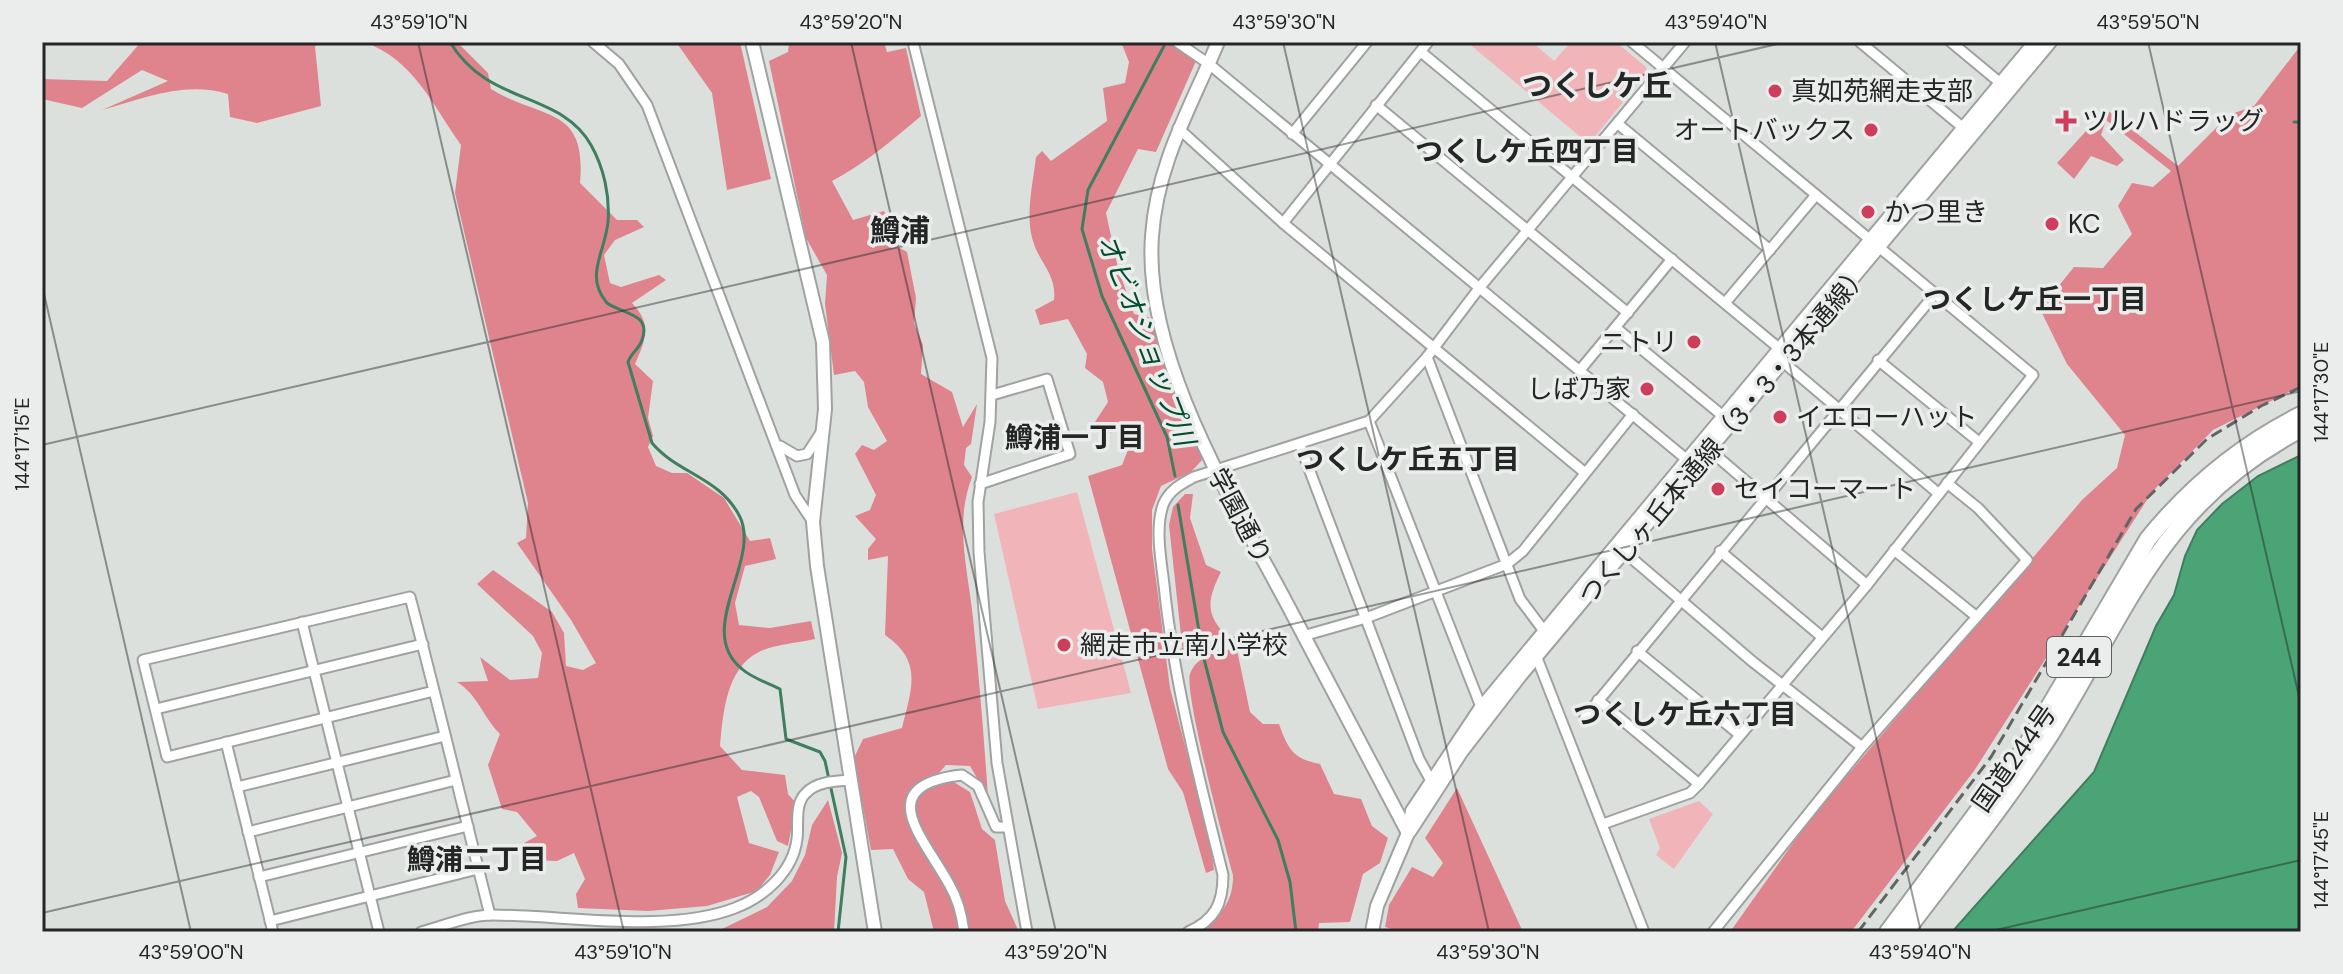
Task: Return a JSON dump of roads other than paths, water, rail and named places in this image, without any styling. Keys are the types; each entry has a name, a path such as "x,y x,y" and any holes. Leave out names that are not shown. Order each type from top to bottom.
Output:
{"highway":[{"name":"国道244号","path":"1888,932 2025,748 2148,539 2169,513 2226,461 2301,415"},
{"name":"国道244号","path":"1905,932 2031,763 2127,597 2170,534 2223,480 2301,429"}],"street":[{"path":"593,42 619,64 647,105 795,495 813,522"},
{"path":"752,42 823,342 826,374 823,431 813,522 875,932"},
{"path":"913,42 984,316 992,358 992,395 980,484 979,552 984,632 1008,827 1027,932"},
{"path":"1177,42 1209,64 1691,463"},
{"name":"学園通り","path":"1218,42 1178,128 1159,184 1152,266 1172,362 1215,471 1408,833"},
{"path":"1292,134 1367,42"},
{"path":"1283,223 1428,42"},
{"path":"1603,824 1690,793 1699,784 1867,585 2033,375 1632,42"},
{"path":"1188,932 1213,917 1223,895 1223,875 1175,668 1160,523 1164,503 1175,487 1215,471 1369,421 1430,353 1480,287 1685,42"},
{"path":"1860,42 1969,132"},
{"path":"1951,42 2006,88"},
{"name":"つくしヶ丘本通線（3・3・3本通線）","path":"2006,88 2035,42"},
{"name":"つくしヶ丘本通線（3・3・3本通線）","path":"1705,446 1723,416 1780,349 2006,88 2050,42"},
{"path":"1421,52 1780,349 1784,362 1939,494"},
{"path":"1376,105 1628,313"},
{"path":"1618,124 1770,250"},
{"path":"1178,128 1430,353 1584,472"},
{"path":"1725,303 1816,195"},
{"name":"つくしヶ丘本通線（3・3・3本通線）","path":"1408,833 1412,811 1430,779 1705,446 1784,362 1874,244"},
{"path":"1580,370 1672,259"},
{"path":"1585,717 1935,294"},
{"path":"1616,328 1723,416"},
{"path":"1430,353 1525,610 1547,636"},
{"path":"1878,360 1979,442"},
{"path":"980,484 1070,454 1047,379 992,395"},
{"path":"1303,636 1366,618 1507,564 1523,551 1633,414"},
{"path":"1369,421 1484,713"},
{"path":"777,444 787,453 807,454 823,431"},
{"path":"1300,445 1419,759 1430,779"},
{"path":"1705,446 1867,585"},
{"path":"1713,932 1862,747 2027,560 1978,508 1947,483"},
{"path":"1621,549 1781,685 1862,747"},
{"path":"1894,550 1977,617"},
{"path":"1720,551 1822,637"},
{"path":"434,691 167,757 143,660 410,597 423,644 490,915"},
{"path":"302,622 379,932"},
{"path":"156,709 423,644"},
{"path":"1637,651 1740,735"},
{"path":"1534,652 1644,932"},
{"path":"1598,700 1699,784"},
{"name":"つくしヶ丘本通線（3・3・3本通線）","path":"1372,932 1377,906 1408,833 1484,713"},
{"path":"237,787 445,736"},
{"path":"226,742 273,932"},
{"path":"964,932 951,887 916,833 911,816 912,798 927,782 962,775 978,786 996,827 1008,827"},
{"path":"248,832 456,780"},
{"path":"421,932 490,915 680,920 736,908 773,886 784,872 797,842 799,807 804,794 816,785 852,780"},
{"path":"259,877 468,826"},
{"path":"270,921 478,869"}],"waterway":[{"path":"450,42 466,63 484,78 562,115 578,128 596,154 608,202 608,222 596,274 597,283 607,303 643,324 642,340 628,362 652,443 674,462 721,493 740,517 744,535 742,554 724,635 729,653 746,672 780,689 786,739 820,752 825,761 846,857 838,932"},
{"name":"オビオショップ川","path":"1164,46 1088,190 1082,229 1102,296 1167,437 1175,476"},
{"path":"2294,122 2301,122"},
{"name":"オビオショップ川","path":"1178,505 1199,631"},
{"name":"オビオショップ川","path":"1203,655 1223,732 1278,840 1290,882 1296,932"}],"railway":[{"path":"1858,932 1991,757 2136,509 2207,439 2261,406 2301,387"}],"place":[{"name":"真如苑網走支部","path":"1775,91"},
{"name":"ツルハドラッグ","path":"2066,121"},
{"name":"オートバックス","path":"1871,130"},
{"name":"かつ里き","path":"1868,212"},
{"name":"KC","path":"2052,224"},
{"name":"ニトリ","path":"1694,342"},
{"name":"しば乃家","path":"1647,389"},
{"name":"イエローハット","path":"1780,417"},
{"name":"セイコーマート","path":"1718,489"},
{"name":"網走市立南小学校","path":"1064,645"}],"district":[{"name":"つくしケ丘","path":"1597,85"},
{"name":"つくしケ丘四丁目","path":"1527,151"},
{"name":"鱒浦","path":"900,230"},
{"name":"つくしケ丘一丁目","path":"2035,299"},
{"name":"鱒浦一丁目","path":"1075,437"},
{"name":"つくしケ丘五丁目","path":"1408,459"},
{"name":"つくしケ丘六丁目","path":"1685,714"},
{"name":"鱒浦二丁目","path":"477,859"}]}
